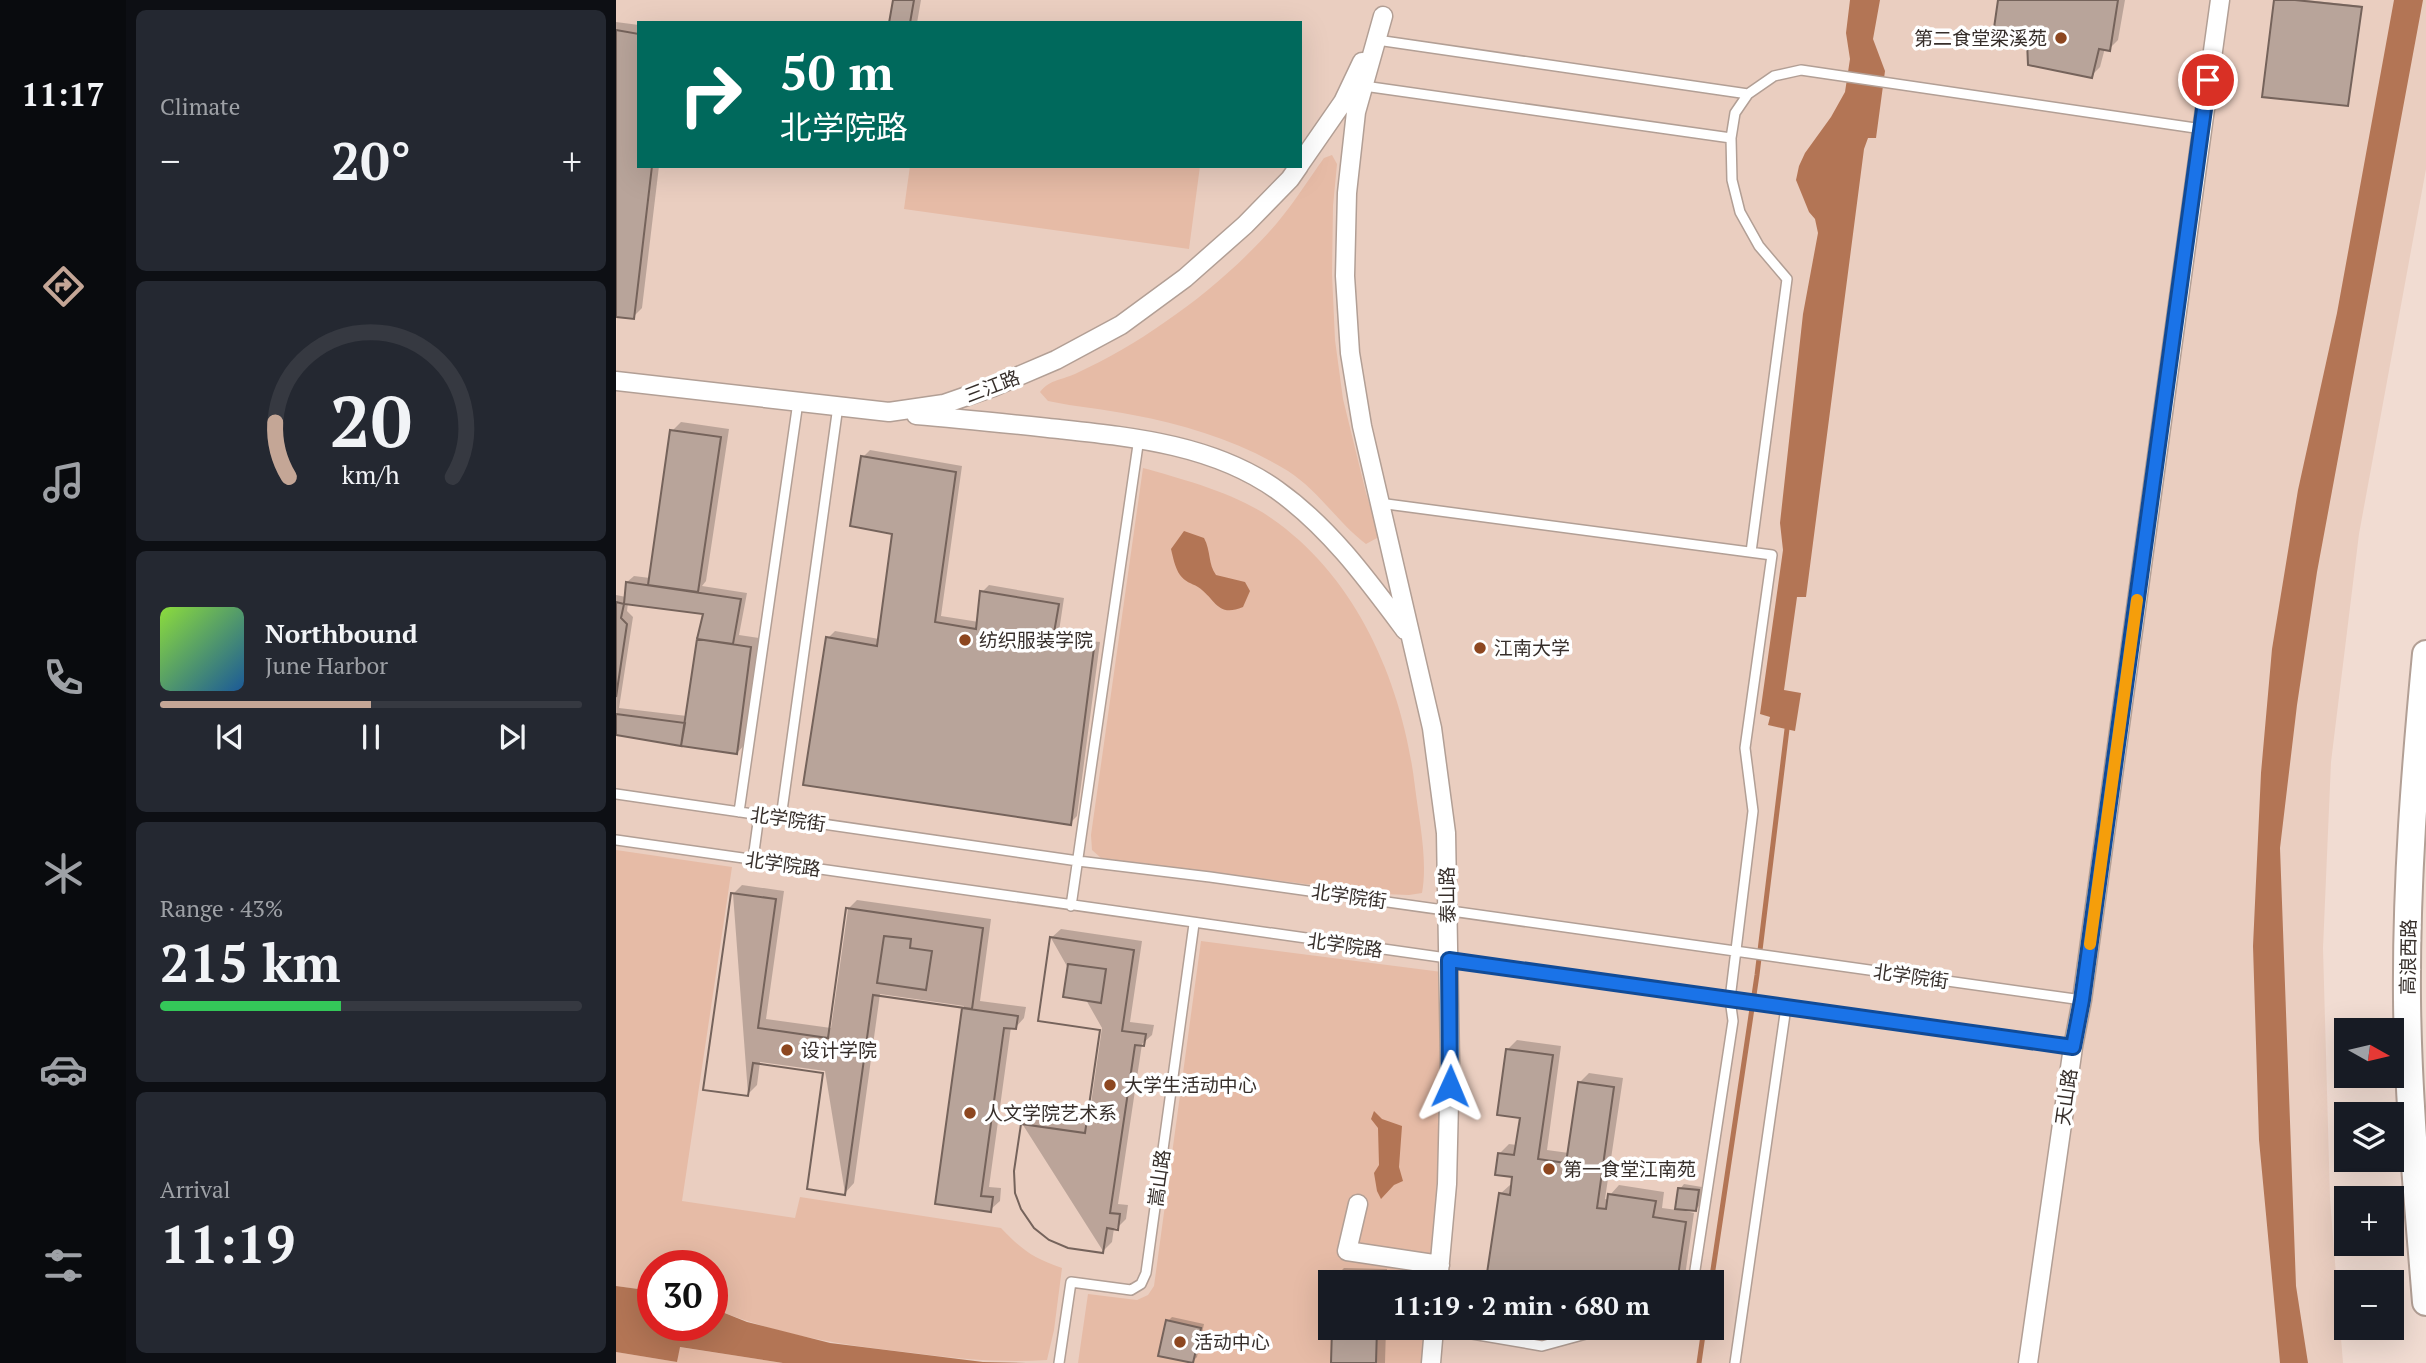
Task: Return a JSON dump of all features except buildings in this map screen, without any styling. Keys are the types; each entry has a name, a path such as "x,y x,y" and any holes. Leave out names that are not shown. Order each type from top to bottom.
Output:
{"main road":[{"name":"高浪西路","path":"2426,654 2415,764 2409,872 2407,1000 2413,1140 2426,1302"}],"street":[{"name":"天山路","path":"2028,1363 2082,1000 2220,0"},
{"name":"泰山路","path":"1386,8 1356,112 1347,193 1345,276 1350,353 1362,426 1432,728 1446,833 1450,1050 1447,1184 1439,1270"},
{"name":"三江路","path":"1302,161 1343,102 1386,8"},
{"name":"三江路","path":"616,381 888,412 944,404 1056,360 1121,325 1185,278 1245,225 1290,179 1297,168"},
{"path":"888,412 1139,438 1184,449 1233,466 1275,488 1308,514 1342,549 1409,636"},
{"path":"1358,1204 1347,1251 1423,1270"},
{"path":"1431,1363 1434,1340"}],"lane":[{"path":"1377,40 1748,94"},
{"path":"1751,552 1787,279 1759,246 1740,212 1732,180 1731,138 1735,113 1748,94 1773,76 1801,70 2202,129"},
{"path":"1364,86 1731,138"},
{"path":"739,812 798,402"},
{"path":"780,818 838,406"},
{"path":"1071,906 1139,438"},
{"path":"1379,503 1772,555 1745,748 1754,811 1730,999 1733,1021 1695,1270"},
{"name":"北学院街","path":"616,794 2082,1000"},
{"path":"753,859 759,815"},
{"name":"北学院路","path":"616,840 2073,1047"},
{"name":"嵩山路","path":"1059,1361 1071,1282 1130,1290 1141,1284 1146,1273 1194,924"},
{"path":"1735,1363 1786,1007"},
{"path":"1506,1340 1542,1346 1564,1340"}],"shaded area":[{"name":"江南大学","path":"616,0 2426,0 2426,169 2359,534 2331,762 2323,948 2330,1199 2336,1270 2334,1340 2341,1340 2343,1363 616,1363"},
{"path":"1850,0 1880,0 1873,39 1885,71 1876,138 1868,138 1864,149 1806,597 1797,597 1784,690 1801,693 1795,731 1768,725 1770,717 1760,714 1783,550 1780,523 1803,314 1818,233 1815,219 1809,212 1796,180 1805,153 1845,92 1850,59 1846,33"},
{"path":"2394,0 2423,0 2317,572 2297,705 2280,848 2296,1286 2308,1363 2280,1363 2259,1140 2253,946 2261,773 2272,649 2298,490 2337,313"},
{"path":"1332,155 1337,164 1332,274 1335,340 1343,399 1377,527 1377,538 1366,544 1299,479 1252,451 1173,424 1048,401 1040,392 1052,382 1088,368 1133,343 1210,289 1265,237 1324,158"},
{"path":"910,168 1200,168 1189,249 904,209"},
{"path":"1143,468 1226,495 1271,518 1302,543 1329,571 1352,603 1371,637 1400,710 1409,749 1422,840 1422,893 1384,894 1101,858 1092,850 1091,835"},
{"path":"1184,531 1204,538 1216,575 1245,582 1250,591 1243,607 1234,610 1222,609 1180,575 1171,549"},
{"path":"616,850 732,867 682,1201 795,1218 800,1197 1001,1228 1028,1252 1062,1268 1047,1360 1030,1361 964,1359 862,1347 787,1332 737,1318 728,1314 728,1250 637,1250 637,1289 616,1286"},
{"path":"1201,941 1442,972 1441,1110 1432,1270 1318,1270 1318,1340 1428,1340 1427,1363 1078,1363 1088,1294 1137,1300 1148,1295 1154,1286"},
{"path":"1374,1111 1382,1119 1402,1126 1399,1167 1403,1181 1394,1185 1381,1199 1374,1173 1379,1165 1378,1128 1371,1119"},
{"path":"616,1286 637,1289 637,1341 728,1341 728,1314 747,1322 830,1343 983,1362 1026,1363 783,1363 680,1347 677,1362 616,1352"},
{"path":"679,1347 783,1363 616,1363 616,1352 677,1362"}],"waterway":[{"path":"1713,1270 1757,975 1787,729"},
{"path":"1699,1363 1702,1340"}],"slow traffic":[{"path":"2090,944 2137,600"}],"place":[{"name":"第二食堂梁溪苑","path":"2061,38"},
{"name":"纺织服装学院","path":"965,640"},
{"name":"江南大学","path":"1480,648"},
{"name":"设计学院","path":"787,1050"},
{"name":"大学生活动中心","path":"1110,1085"},
{"name":"人文学院艺术系","path":"970,1113"},
{"name":"第一食堂江南苑","path":"1549,1169"},
{"name":"活动中心","path":"1180,1342"}],"route":[{"path":"1450,1086 1449,960 2073,1047 2082,1000 2208,80"}]}
